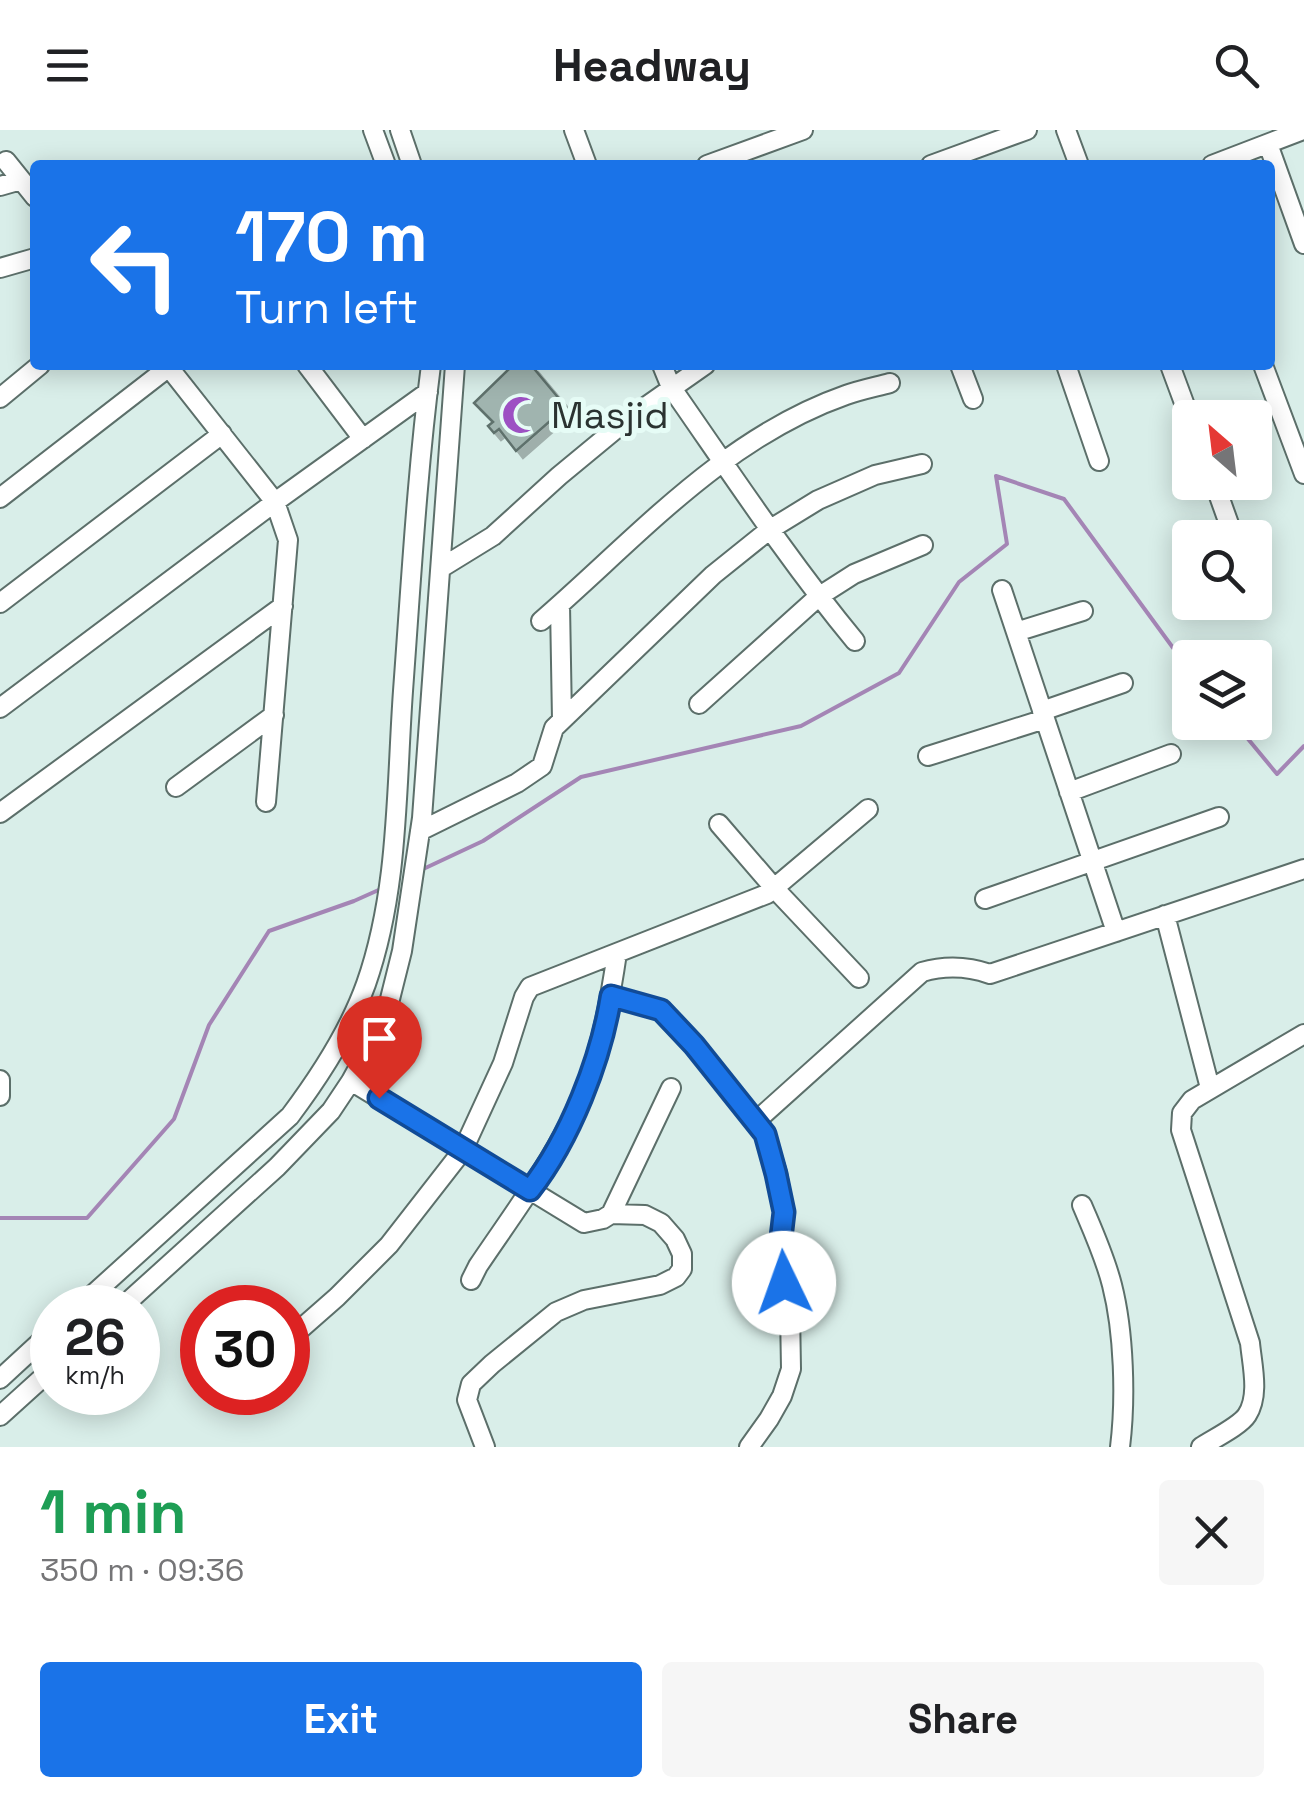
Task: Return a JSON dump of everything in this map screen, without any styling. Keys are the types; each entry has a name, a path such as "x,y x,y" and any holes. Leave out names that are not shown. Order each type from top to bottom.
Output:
{"street":[{"path":"373,130 384,160"},
{"path":"400,130 410,160"},
{"path":"574,130 585,160"},
{"path":"721,160 803,130"},
{"path":"944,160 1027,130"},
{"path":"1066,130 1077,160"},
{"path":"1225,160 1304,130"},
{"path":"1268,144 1274,160"},
{"path":"6,161 30,191"},
{"path":"1275,163 1304,244"},
{"path":"0,186 21,180"},
{"path":"0,268 30,259"},
{"path":"0,398 34,370"},
{"path":"0,498 163,370"},
{"path":"171,370 275,502 288,540 266,802"},
{"path":"311,370 363,439"},
{"path":"103,1285 290,1116 316,1082 365,988 378,944 392,860 430,370"},
{"path":"146,1285 277,1167 330,1111 385,1019 402,951 419,838 456,370"},
{"path":"664,370 671,387 769,530 855,640"},
{"path":"442,568 493,536 573,465 697,370"},
{"path":"962,370 974,399"},
{"path":"1068,370 1099,460"},
{"path":"1172,370 1183,400"},
{"path":"1265,370 1304,474"},
{"path":"541,621 723,461 780,426 844,396 890,384"},
{"path":"0,708 428,392"},
{"path":"0,603 222,434"},
{"path":"419,838 542,766 554,728 714,575 769,530 832,494 876,475 922,464"},
{"path":"699,704 818,597 854,574 923,546"},
{"path":"1002,590 1116,932"},
{"path":"560,605 562,720"},
{"path":"0,813 283,606"},
{"path":"1016,632 1084,611"},
{"path":"928,756 1122,684"},
{"path":"403,693 433,696"},
{"path":"176,788 274,715"},
{"path":"1069,792 1171,754"},
{"path":"310,1321 389,1245 463,1150 503,1062 530,987 775,889 868,809"},
{"path":"985,898 1220,817"},
{"path":"719,824 860,978"},
{"path":"755,1122 922,972 941,966 972,968 990,974 1304,868"},
{"path":"1164,915 1210,1088"},
{"path":"471,1280 549,1161 575,1113 608,1016 617,953"},
{"path":"611,996 661,1010 765,1134 784,1212 779,1255 790,1312 791,1368 770,1419 749,1447"},
{"path":"1200,1447 1246,1418 1254,1398 1250,1344 1181,1130 1182,1113 1192,1100 1210,1088 1304,1034"},
{"path":"0,1080 0,1096"},
{"path":"352,1080 584,1223 611,1214 671,1088"},
{"path":"1082,1205 1113,1288 1124,1398 1120,1447"},
{"path":"485,1447 467,1400 471,1384 492,1364 556,1312 584,1300 660,1286 682,1269 676,1238 661,1223 646,1215 611,1214"},
{"path":"0,1378 30,1351"},
{"path":"0,1416 30,1389"}],"building":[{"name":"Masjid","path":"508,370 535,370 566,407 516,451 499,429 494,433 488,426 493,422 474,403"}],"waterway":[{"path":"419,871 483,841 581,777 801,726 899,673 959,582 1007,544 996,476 1064,499 1172,646"},
{"path":"1249,740 1277,774 1304,746"},
{"path":"0,1218 87,1218 174,1119 209,1025 269,931 383,888"}],"place":[{"name":"Masjid","path":"521,415"}],"route":[{"path":"379,1098 530,1190 575,1113 608,1016 611,996 661,1010 765,1134 784,1212 779,1255 784,1283"}]}
